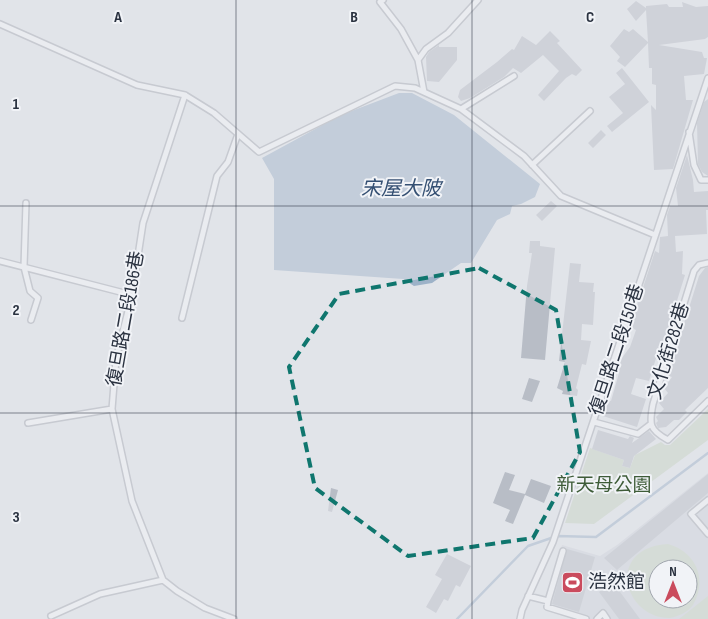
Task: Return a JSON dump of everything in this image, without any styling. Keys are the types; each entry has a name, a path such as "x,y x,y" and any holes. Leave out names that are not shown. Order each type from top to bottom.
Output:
{"lane":[{"path":"383,0 380,2 401,30 418,60 424,92"},
{"path":"418,60 426,49 448,33 478,0"},
{"path":"0,24 138,84 185,95 214,113 259,152 395,86 415,88 461,109 524,156 561,196 654,235"},
{"path":"461,109 514,76"},
{"name":"復旦路二段150巷","path":"520,619 528,596 557,531 689,132 706,93 708,78"},
{"name":"復旦路二段186巷","path":"163,580 132,501 112,409 116,359 132,295 143,223 185,95"},
{"path":"532,166 590,110"},
{"path":"689,132 694,165 701,180 708,180"},
{"path":"182,318 216,176 228,162 238,134"},
{"path":"26,203 24,267 30,291 38,298 31,320"},
{"path":"0,261 132,295"},
{"name":"文化街282巷","path":"708,263 700,265 694,271 653,404 650,422 656,434 668,440 708,401"},
{"path":"28,423 112,409"},
{"path":"594,422 638,434 651,424"},
{"path":"708,500 691,514 708,534"},
{"path":"563,550 547,608 586,619"},
{"path":"51,616 100,594 163,580 205,608 234,619"},
{"path":"528,596 548,601"},
{"path":"597,619 603,613 607,619"}],"highlighted area":[{"path":"479,268 556,310 580,452 533,538 408,556 315,488 289,367 339,294"}],"shaded area":[{"path":"708,473 708,619 578,619 545,608 562,545 600,556 617,545"}],"green space":[{"name":"新天母公園","path":"708,409 708,440 594,524 565,523 590,448 624,460 622,466 630,468 635,455 661,442 665,445 670,445"},
{"path":"668,544 686,553 691,559 648,559 648,609 689,609 683,614 670,618 654,615 641,607 632,596 628,583 628,569 635,557 648,548"},
{"path":"708,596 708,619 679,619 692,609 698,609 698,604"}],"water":[{"name":"宋屋大陂","path":"399,93 412,93 454,115 540,184 535,197 512,206 510,214 497,220 471,263 461,263 432,283 414,286 403,279 274,270 274,179 262,158 341,115"}],"building":[{"path":"636,1 646,8 646,6 667,4 669,7 683,7 682,2 696,7 708,6 708,37 659,45 702,52 704,58 707,58 704,74 684,76 686,100 693,100 673,169 654,170 651,105 656,110 656,85 652,84 652,68 649,68 648,43 625,67 617,61 620,57 610,46 624,29 629,32 633,29 648,42 646,10 636,21 627,9"},
{"path":"550,31 560,41 557,43 582,70 576,76 572,74 566,78 544,101 538,95 559,71 543,55 521,73 513,68 504,77 470,98 461,101 458,97 460,90 512,49 514,50 522,36 536,45"},
{"path":"439,45 439,47 457,47 457,60 439,82 427,81 426,57 429,52"},
{"path":"622,68 649,102 612,132 607,126 623,113 609,97 625,84 616,73"},
{"path":"708,99 708,176 702,172 698,164 697,123 704,102"},
{"path":"601,130 606,135 593,148 588,143"},
{"path":"687,155 694,192 708,191 708,210 706,210 707,234 675,236 676,252 683,251 682,274 685,275 670,323 673,324 663,357 657,355 649,381 636,378 631,394 646,399 637,427 603,416 608,400 611,401 619,373 615,372 619,362 630,347 636,330 630,327 655,251 659,253 660,237 668,236 667,215 670,206 678,206 676,188"},
{"path":"551,201 557,206 542,221 536,215"},
{"path":"530,241 540,241 540,246 555,248 545,360 521,358 527,286 532,253 529,253"},
{"path":"570,263 581,264 579,282 594,283 593,292 595,292 593,325 582,324 581,340 591,341 586,365 582,364 576,388 578,390 577,396 562,394 563,391 557,388 565,362 559,361"},
{"path":"708,267 708,388 685,410 687,412 679,420 674,420 666,427 658,428 656,417 664,409 659,403 668,393 664,388 672,377 669,376 673,363 671,363 671,359 681,326 683,327 699,276"},
{"path":"529,378 540,381 532,402 522,399"},
{"path":"598,430 628,439 630,436 634,438 632,443 649,431 656,439 634,456 630,468 622,466 624,460 592,449"},
{"path":"505,472 515,475 509,490 525,494 531,479 551,486 544,503 525,495 513,524 505,521 510,510 493,503"},
{"path":"708,474 708,493 617,570 604,558"},
{"path":"331,488 338,490 332,512 328,511"},
{"name":"浩然館","path":"567,549 595,557 579,612 552,604"},
{"path":"447,554 471,566 460,587 456,585 448,601 444,599 436,613 426,607 442,579 435,575"},
{"path":"612,581 640,619 619,619 599,592"}],"waterway":[{"path":"457,619 528,546 557,536 596,537 708,453"}],"place":[{"name":"浩然館","path":"572,582"}]}
